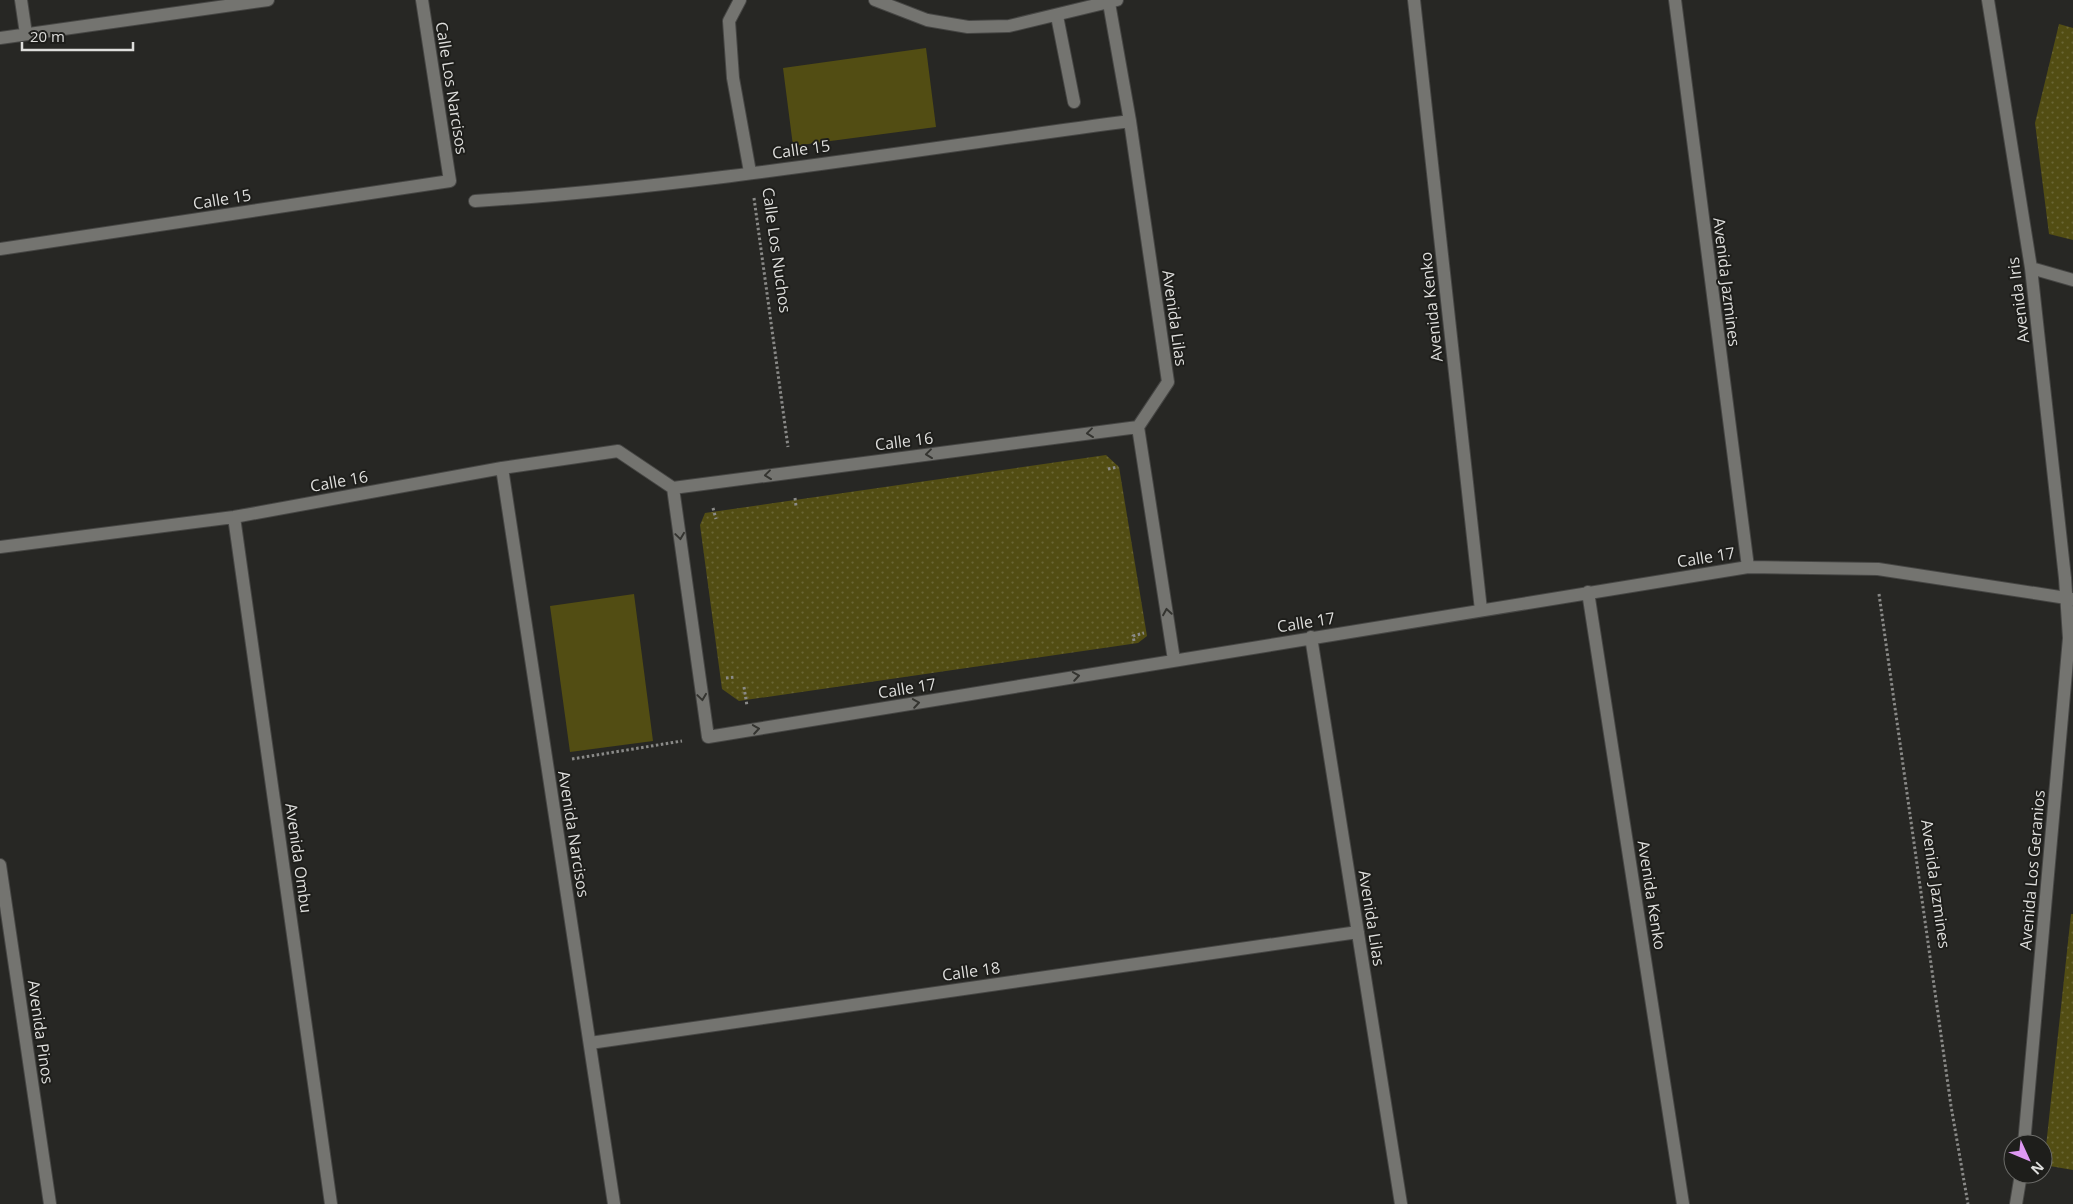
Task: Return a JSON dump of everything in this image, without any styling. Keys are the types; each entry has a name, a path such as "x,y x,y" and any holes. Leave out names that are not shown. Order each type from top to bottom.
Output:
{"street":[{"path":"22,0 26,34"},
{"path":"0,38 268,0"},
{"name":"Calle Los Narcisos","path":"422,0 450,180"},
{"name":"Calle Los Nuchos","path":"740,0 729,21 733,78 750,172"},
{"path":"875,0 927,20 968,27 1009,26 1113,2"},
{"name":"Avenida Kenko","path":"1414,0 1481,610"},
{"name":"Avenida Jazmines","path":"1674,0 1748,567"},
{"name":"Avenida Iris","path":"1988,0 2031,268 2070,599"},
{"name":"Avenida Lilas","path":"1113,2 1168,382 1138,426"},
{"path":"1057,16 1074,102"},
{"name":"Calle 15","path":"475,201 547,196 750,172 1130,121"},
{"name":"Calle 15","path":"0,249 450,180"},
{"path":"2031,268 2073,280"},
{"path":"1138,426 1174,660"},
{"name":"Calle 16","path":"0,547 234,517 502,468 618,451 673,488 1138,426"},
{"name":"Avenida Narcisos","path":"502,468 614,1204"},
{"path":"673,488 708,737"},
{"name":"Avenida Ombu","path":"234,517 331,1204"},
{"name":"Calle 17","path":"708,737 1748,567 1878,569 2070,599"},
{"name":"Avenida Kenko","path":"1588,592 1683,1204"},
{"name":"Avenida Los Geranios","path":"2025,1134 2069,638 2070,599"},
{"name":"Avenida Lilas","path":"1311,637 1401,1204"},
{"name":"Avenida Pinos","path":"0,865 50,1204"},
{"name":"Calle 18","path":"590,1043 1358,932"},
{"path":"2016,1204 2019,1184"}],"path":[{"name":"Calle Los Nuchos","path":"750,172 796,506"},
{"name":"Avenida Jazmines","path":"1878,569 1880,612 1951,1106 1968,1204"},
{"path":"547,763 708,737"}],"shaded area":[{"path":"2059,24 2073,28 2073,240 2049,234 2035,123"},
{"path":"926,48 936,127 793,146 783,68"},
{"path":"1106,455 1119,467 1147,636 1138,643 739,701 722,689 700,525 705,513"},
{"path":"634,594 653,741 570,752 550,606"},
{"path":"2071,914 2073,914 2073,1170 2053,1167 2053,1134 2047,1134"}]}
